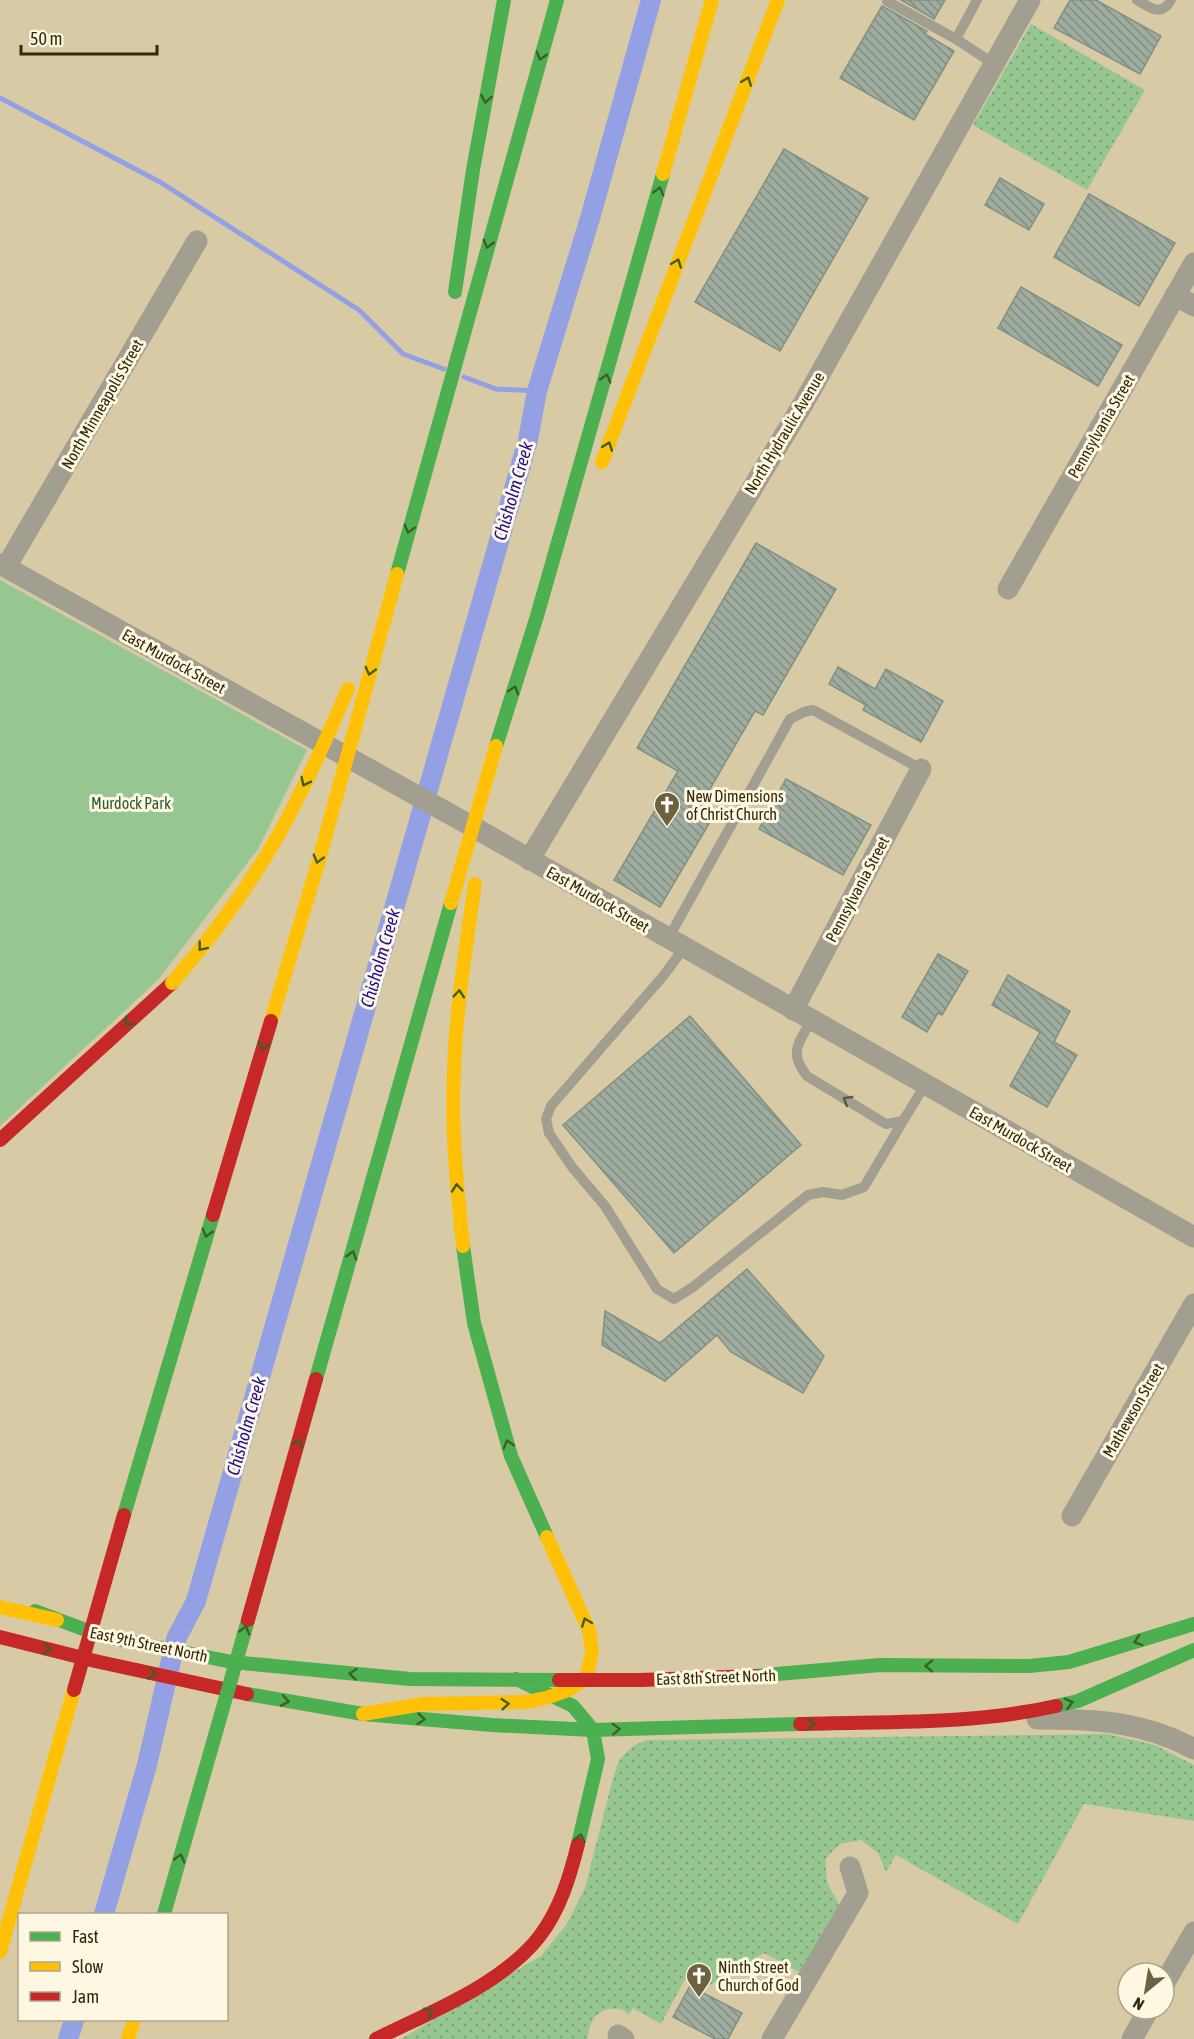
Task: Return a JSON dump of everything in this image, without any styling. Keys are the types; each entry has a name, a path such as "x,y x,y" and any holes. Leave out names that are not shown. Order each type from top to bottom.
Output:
{"main road":[{"path":"453,302 473,170 504,0"},
{"path":"0,1952 112,1557 319,860 421,483 557,0"},
{"path":"164,1913 496,746 537,616 712,0"},
{"path":"594,480 778,0"},
{"path":"421,483 443,358"},
{"path":"537,616 581,511"},
{"path":"0,1140 172,983 204,945 267,854 304,785 397,574"},
{"path":"480,852 496,746"},
{"path":"363,1714 423,1704 487,1705 528,1702 557,1696 586,1679 592,1652 589,1630 511,1456 474,1323 456,1177 453,1100 456,1027 462,970 477,876"},
{"name":"East 9th Street North","path":"0,1594 57,1620 102,1636 232,1662"},
{"path":"0,1606 57,1620"},
{"name":"East 8th Street North","path":"232,1662 411,1679 640,1680 771,1675 880,1665 1029,1666 1068,1662 1194,1624"},
{"name":"East 9th Street North","path":"0,1637 94,1661 227,1690 363,1714"},
{"path":"363,1714 492,1725 593,1730 970,1719 1029,1712 1078,1701 1194,1650"},
{"path":"376,2039 463,1995 510,1966 540,1936 564,1894 598,1759 593,1730 573,1706 557,1696 516,1679"},
{"path":"128,2039 133,2021"}],"street":[{"name":"North Hydraulic Avenue","path":"529,860 802,404 1030,0"},
{"name":"North Minneapolis Street","path":"3,566 197,240"},
{"name":"Pennsylvania Street","path":"1008,589 1194,263"},
{"path":"1175,295 1194,306"},
{"name":"East Murdock Street","path":"3,566 475,828 1194,1237"},
{"name":"Pennsylvania Street","path":"802,1015 921,769"},
{"name":"Mathewson Street","path":"1072,1516 1194,1304"},
{"path":"1094,1719 1111,1714 1133,1715 1194,1735"},
{"path":"970,1719 1094,1719 1142,1728 1194,1749"},
{"path":"772,2039 858,1893 850,1867"},
{"path":"1176,1963 1194,1932"},
{"path":"1132,2039 1142,2021"}],"lane":[{"path":"956,39 977,0"},
{"path":"1137,0 1155,10 1162,10 1171,0"},
{"path":"887,1 956,39 994,64"},
{"path":"921,769 813,710 790,719 676,943 663,975 551,1106 546,1119 549,1133 572,1167 605,1206 657,1289 674,1299 693,1287 808,1195 823,1192 842,1195 864,1187 925,1084"},
{"path":"802,1015 795,1053 798,1065 807,1076 886,1124 903,1121"}],"green space":[{"path":"1031,24 1145,90 1087,190 973,125"},
{"name":"Murdock Park","path":"0,580 307,750 258,849 158,980 0,1126"},
{"path":"1107,1734 1155,1745 1194,1765 1194,1821 1084,1804 1018,1924 896,1855 886,1872 878,1853 861,1840 840,1844 826,1858 827,1881 839,1905 801,1973 764,1953 705,1988 685,1979 661,2024 633,2008 629,2015 622,2010 612,2008 603,2011 593,2019 587,2039 401,2039 541,1956 567,1924 585,1888 619,1760 633,1746 647,1740"}],"building":[{"path":"901,0 945,0 934,19"},
{"path":"1070,0 1096,0 1161,36 1140,74 1054,28"},
{"path":"882,6 927,31 925,34 954,51 914,120 840,78"},
{"path":"784,149 868,198 780,351 695,302"},
{"path":"1000,178 1044,204 1029,230 985,205"},
{"path":"1089,194 1175,243 1139,306 1054,257"},
{"path":"1021,287 1122,345 1098,386 998,328"},
{"path":"756,543 836,589 763,715 755,711 699,808 713,817 660,907 614,880 678,771 637,748"},
{"path":"838,667 875,689 886,669 943,701 921,742 863,710 866,705 829,684"},
{"path":"786,779 871,825 843,875 759,829"},
{"path":"938,954 968,971 942,1015 938,1013 927,1032 902,1017"},
{"path":"1008,975 1070,1011 1054,1042 1077,1055 1047,1107 1010,1086 1040,1032 992,1005"},
{"path":"690,1016 801,1145 674,1253 563,1125"},
{"path":"747,1269 824,1356 803,1393 731,1352 717,1335 665,1381 602,1345 605,1311 660,1343"},
{"name":"Ninth Street Church of God","path":"690,1986 742,2013 728,2039 715,2039 673,2017"}],"waterway":[{"name":"Chisholm Creek","path":"104,1913 147,1765 176,1639 196,1601 528,440 537,391 591,215 651,0"},
{"path":"0,98 160,182 359,310 403,354 444,369"},
{"path":"464,377 496,389 537,391"},
{"name":"Chisholm Creek","path":"68,2039 74,2021"}],"traffic: fast":[{"path":"455,292 473,170 504,0"},
{"path":"397,574 557,0"},
{"path":"496,746 537,616 663,174"},
{"path":"316,1379 451,903"},
{"path":"124,1515 213,1215"},
{"path":"463,1246 474,1323 511,1456 547,1537"},
{"path":"35,1611 102,1636 232,1662 410,1679 559,1680"},
{"path":"164,1913 248,1620"},
{"path":"755,1676 880,1665 1029,1666 1069,1662 1194,1624"},
{"path":"1056,1706 1078,1701 1194,1650"},
{"path":"516,1679 573,1706 593,1730 598,1759 578,1844"},
{"path":"247,1694 363,1714 492,1725 593,1730 800,1724"}],"traffic: slow":[{"path":"663,174 712,0"},
{"path":"602,462 778,0"},
{"path":"271,1021 319,860 397,574"},
{"path":"172,983 229,911 267,854 307,780 348,689"},
{"path":"451,903 496,746"},
{"path":"463,1246 454,1137 453,1093 459,1001 475,884"},
{"path":"363,1714 423,1704 526,1702 566,1691 586,1679 592,1652 589,1630 547,1537"},
{"path":"0,1607 57,1620"},
{"path":"0,1952 74,1690"},
{"path":"128,2039 134,2021"}],"traffic: jam":[{"path":"0,1140 172,983"},
{"path":"213,1215 271,1021"},
{"path":"248,1620 316,1379"},
{"path":"74,1690 124,1515"},
{"path":"0,1637 95,1661 247,1694"},
{"path":"559,1680 755,1676"},
{"path":"800,1724 960,1719 1056,1706"},
{"path":"376,2039 464,1996 523,1954 539,1937 553,1916 568,1880 578,1844"}],"place":[{"name":"New Dimensions of Christ Church","path":"667,828"},
{"name":"Ninth Street Church of God","path":"699,1999"}]}
